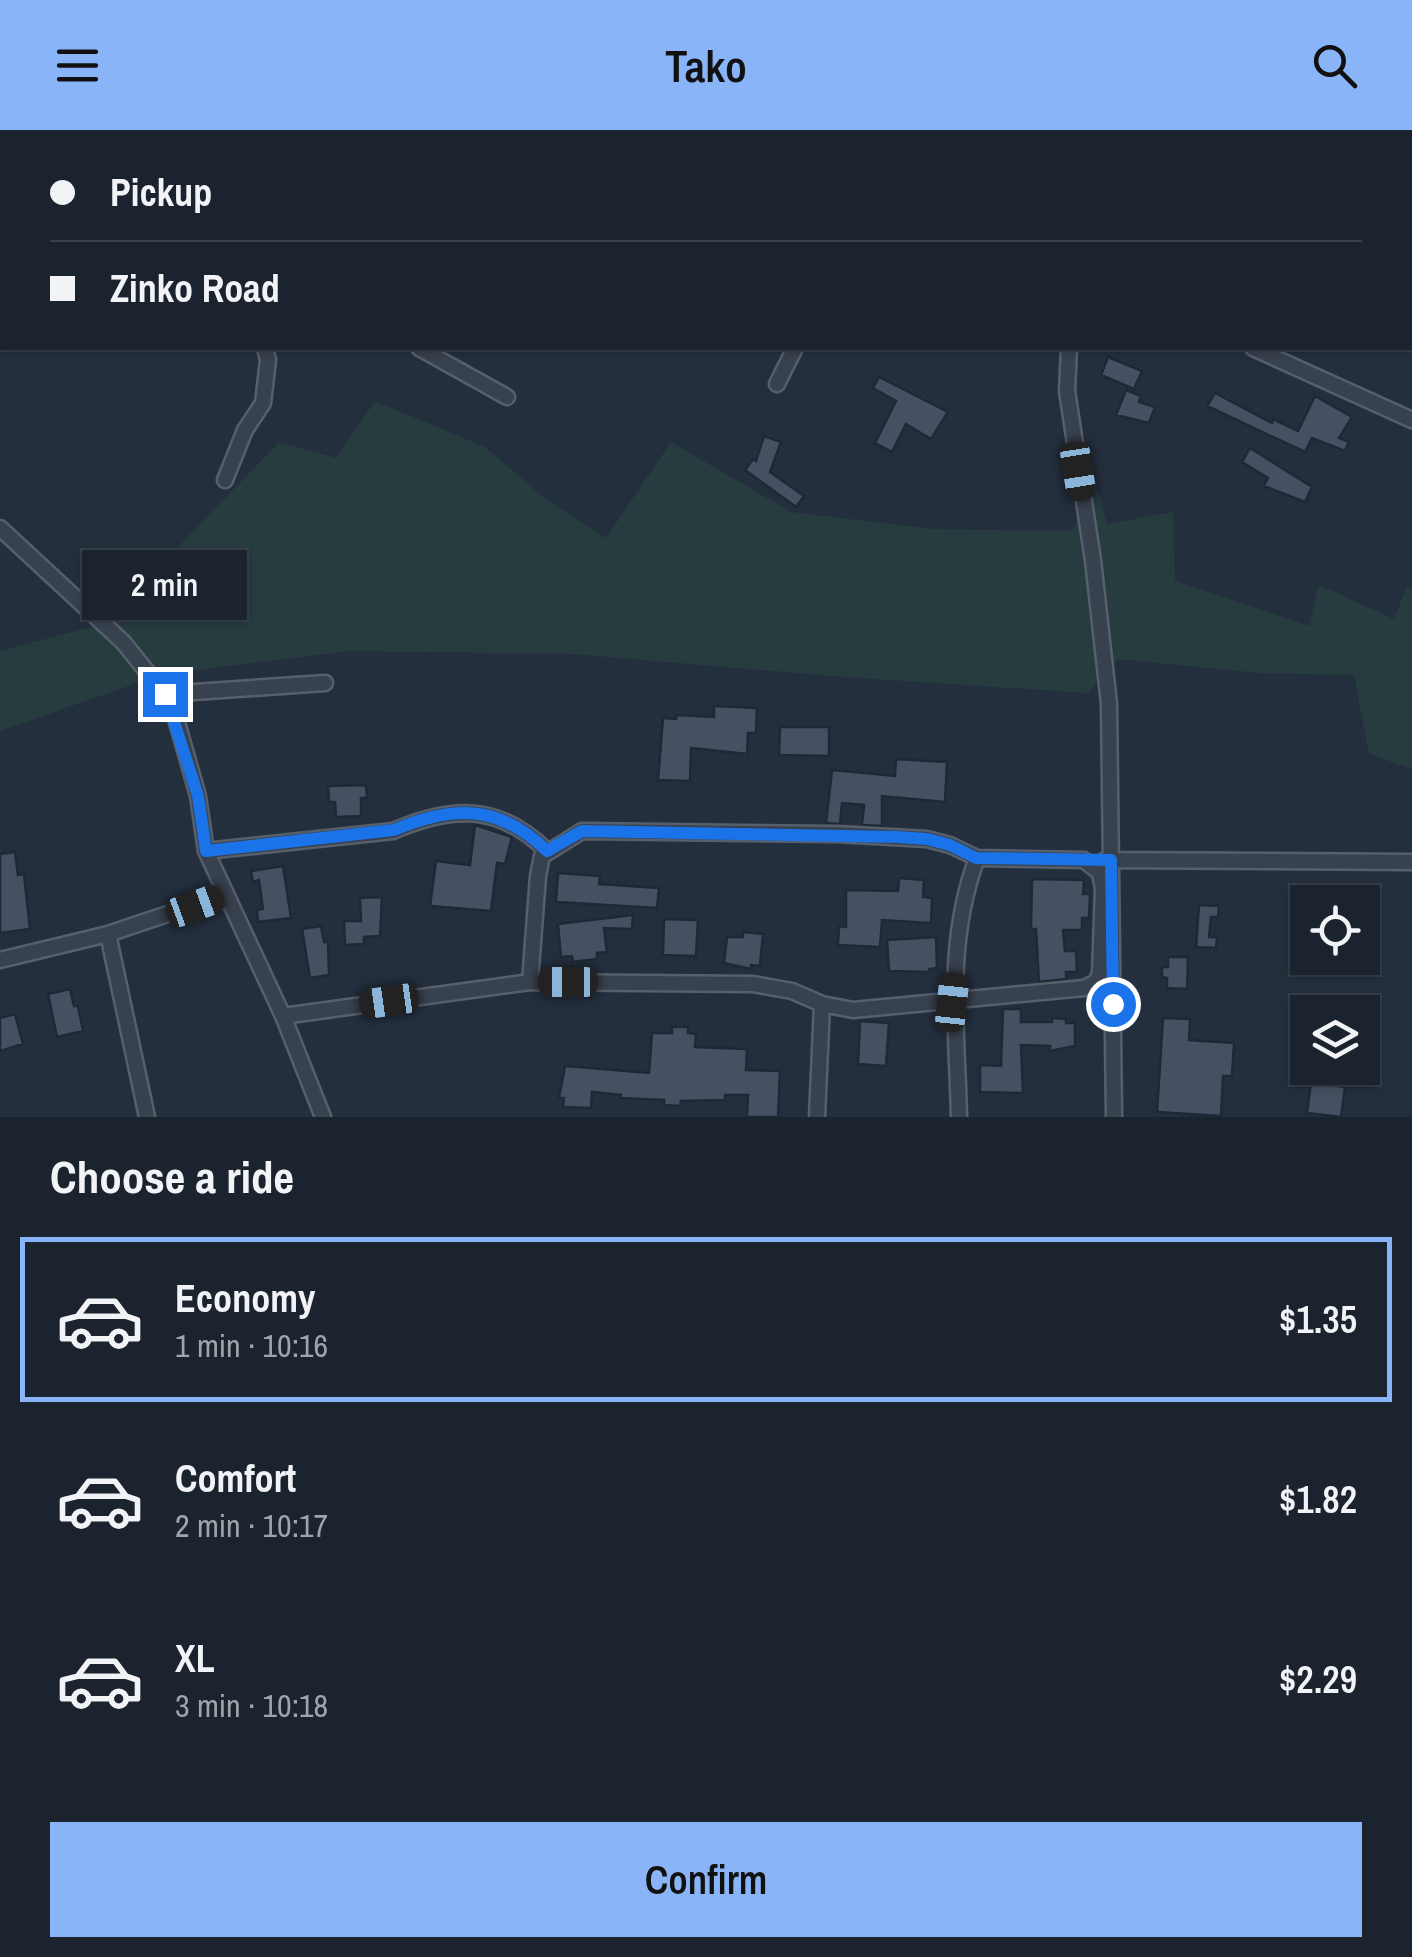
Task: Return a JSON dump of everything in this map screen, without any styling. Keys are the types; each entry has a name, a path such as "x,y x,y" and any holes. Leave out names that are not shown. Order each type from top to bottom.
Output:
{"street":[{"path":"226,480 245,430 263,403 266,350"},
{"path":"424,350 507,397"},
{"path":"777,384 794,350"},
{"path":"1066,350 1066,391 1093,560 1109,704 1114,1117"},
{"path":"1256,350 1412,420"},
{"path":"0,528 123,642 165,694 198,796 206,851 283,1016 323,1117"},
{"path":"165,694 324,683"},
{"path":"206,851 394,830 422,818 460,812 508,820 526,830 547,851"},
{"path":"530,982 542,856 582,831 927,839 976,858 1412,862"},
{"path":"959,1117 952,1002 964,893 976,858"},
{"path":"283,1016 530,982 753,984 792,991 822,1004 853,1010 1084,988 1096,982 1100,973 1104,890 1100,874 1084,860"},
{"path":"0,960 108,934 224,895"},
{"path":"108,934 147,1117"},
{"path":"816,1117 822,1004"}],"green space":[{"path":"375,401 485,447 542,496 606,538 671,442 791,512 933,529 1072,531 1096,484 1107,524 1173,512 1175,581 1309,626 1319,585 1394,619 1407,586 1412,589 1412,769 1369,754 1354,675 1259,673 1118,659 1088,693 572,654 351,651 163,674 0,731 0,651 109,619 279,442 336,458"}],"building":[{"path":"1108,357 1142,371 1134,389 1101,375"},
{"path":"879,377 948,412 931,439 906,424 892,452 875,443 896,401 873,388"},
{"path":"1126,390 1141,396 1139,402 1155,407 1149,423 1116,415"},
{"path":"1215,393 1272,423 1273,419 1298,431 1315,396 1352,417 1339,438 1349,442 1345,451 1312,438 1305,452 1207,406"},
{"path":"764,436 781,442 770,472 804,496 796,507 745,470 753,459 756,461"},
{"path":"1250,448 1312,487 1305,502 1264,486 1268,478 1242,462"},
{"path":"714,706 757,708 756,733 748,733 747,754 691,748 690,781 658,780 663,718 714,717"},
{"path":"780,727 829,727 829,756 779,755"},
{"path":"896,759 947,762 945,802 882,796 882,826 862,825 864,805 842,803 840,824 826,823 832,770 895,776"},
{"path":"366,785 367,798 361,798 361,816 336,817 335,802 329,802 328,786"},
{"path":"475,825 512,837 505,864 497,863 491,911 430,906 436,861 470,865"},
{"path":"15,852 18,875 24,874 30,929 0,933 0,854"},
{"path":"283,866 291,918 258,922 257,910 263,909 259,880 253,882 251,871"},
{"path":"558,873 600,876 599,884 659,888 657,908 556,902"},
{"path":"899,878 924,880 923,897 932,898 931,923 882,920 880,947 838,945 839,926 846,927 846,890 898,891"},
{"path":"1032,879 1084,880 1083,894 1090,894 1089,918 1082,918 1082,930 1063,930 1065,951 1076,951 1077,972 1066,972 1066,979 1039,982 1036,929 1031,929"},
{"path":"382,897 380,936 364,937 364,944 345,945 344,921 361,921 360,898"},
{"path":"1199,905 1219,906 1218,917 1211,917 1209,937 1217,937 1216,948 1196,947"},
{"path":"633,915 632,929 604,928 607,952 597,953 597,959 573,962 572,956 561,957 558,924"},
{"path":"664,919 698,920 696,956 663,955"},
{"path":"321,926 324,942 328,942 329,975 310,978 302,929"},
{"path":"743,932 763,934 760,966 751,965 751,969 724,963 727,937 743,937"},
{"path":"936,937 937,968 929,972 889,971 887,940"},
{"path":"1168,957 1188,957 1187,989 1167,988 1162,967 1168,967"},
{"path":"70,989 83,1031 57,1037 48,994"},
{"path":"1003,1009 1021,1009 1021,1022 1052,1022 1052,1018 1075,1023 1075,1046 1050,1051 1050,1046 1021,1045 1023,1093 980,1092 980,1065 1001,1066"},
{"path":"15,1014 23,1044 0,1051 0,1018"},
{"path":"1163,1018 1190,1019 1189,1040 1234,1043 1232,1076 1223,1076 1221,1116 1157,1112"},
{"path":"860,1021 889,1023 886,1066 858,1064"},
{"path":"672,1027 688,1027 688,1033 696,1034 695,1047 747,1049 746,1070 780,1071 778,1117 747,1117 748,1095 681,1101 680,1106 664,1105 664,1100 592,1092 591,1108 563,1107 564,1098 559,1098 565,1066 649,1073 652,1033 672,1033"},
{"path":"1311,1085 1345,1087 1341,1117 1307,1113"}],"route":[{"path":"165,694 198,796 206,851 394,830 422,818 460,812 508,820 526,830 547,851 582,831 836,834 927,839 976,858 1111,860 1113,1004"}]}
